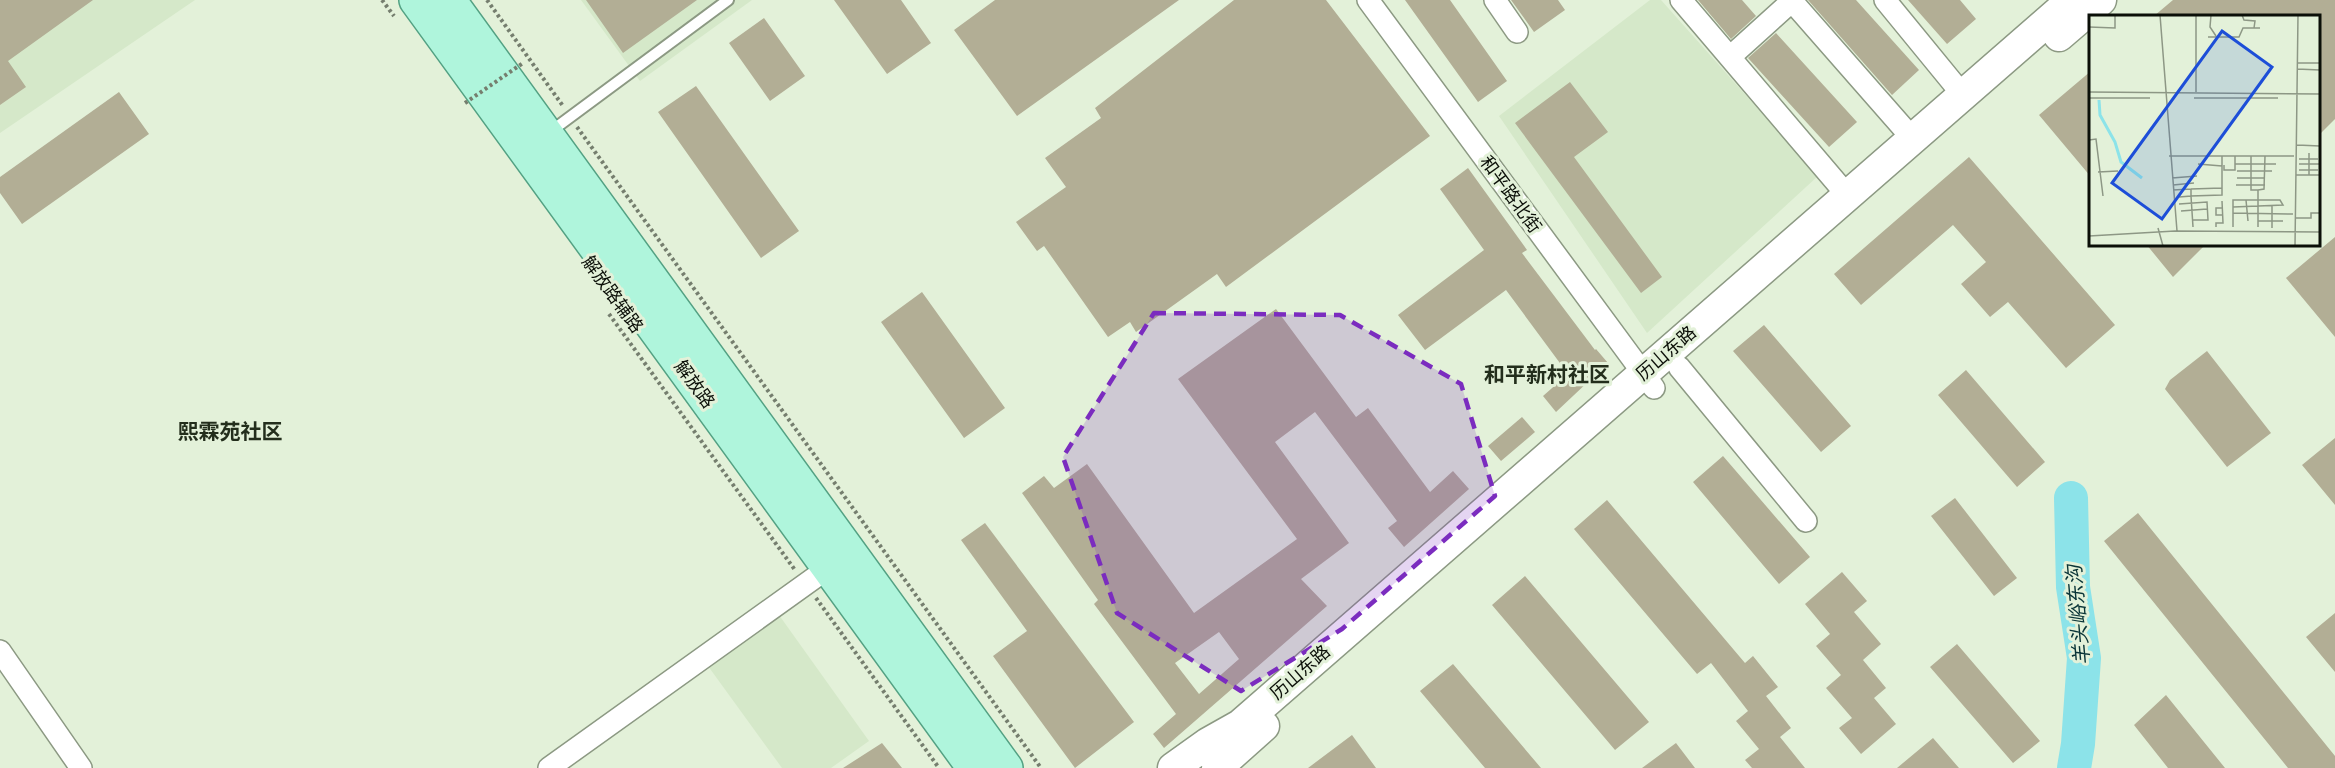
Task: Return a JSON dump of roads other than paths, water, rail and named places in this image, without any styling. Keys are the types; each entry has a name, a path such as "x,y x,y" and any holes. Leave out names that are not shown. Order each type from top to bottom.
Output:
{"main road":[{"name":"解放路","path":"448,0 869,584 1006,768"},
{"name":"解放路","path":"403,6 869,584 974,768"},
{"path":"814,584 869,584"}],"street":[{"path":"465,0 564,121 869,584"},
{"name":"和平路北街","path":"1368,0 1648,381"},
{"path":"1495,0 1517,32"},
{"path":"1681,0 1847,195"},
{"path":"1885,0 1962,94"},
{"name":"历山东路","path":"1217,768 1648,381 1847,195 2072,0"},
{"name":"历山东路","path":"1173,768 1208,743 1240,725 1648,381 1679,367 2101,0"},
{"path":"1730,57 1792,1 1912,138"},
{"name":"解放路辅路","path":"403,6 814,584"},
{"path":"1679,367 1806,521"},
{"path":"549,768 814,584"},
{"path":"0,651 81,768"}],"lane":[{"path":"564,121 729,0"}],"waterway":[{"name":"羊头峪东沟","path":"2071,498 2073,587 2084,658 2078,744 2074,768"}],"district":[{"name":"和平新村社区","path":"1547,374"},
{"name":"熙霖苑社区","path":"230,431"}]}
